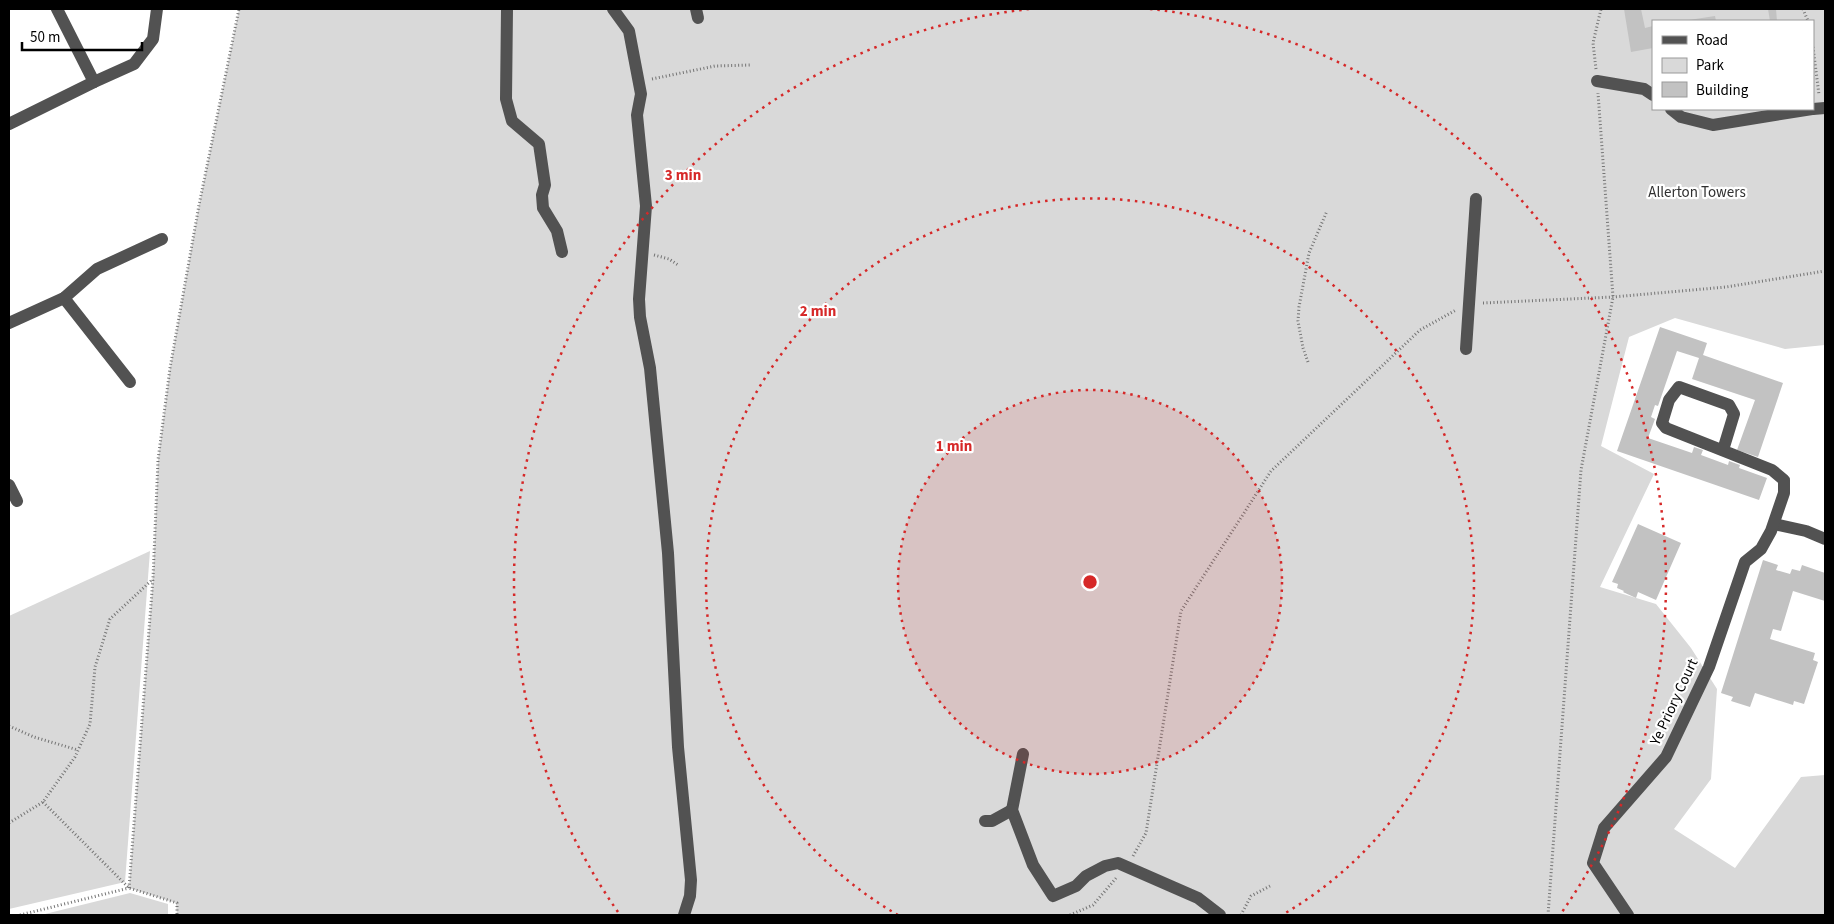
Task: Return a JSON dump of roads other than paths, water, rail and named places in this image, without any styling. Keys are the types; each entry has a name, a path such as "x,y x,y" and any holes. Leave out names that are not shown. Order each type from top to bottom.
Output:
{"street":[{"path":"57,9 94,82"},
{"path":"9,124 134,64 153,39 158,9"},
{"path":"507,9 506,99 512,121 539,144 545,185 542,195 542,208 557,231 562,252"},
{"path":"613,9 629,31 641,94 637,115 637,131 646,206 644,253 639,299 640,317 650,368 668,553 678,747 691,880 690,896 684,915"},
{"path":"1597,81 1644,89 1652,94"},
{"path":"1672,110 1681,117 1713,124 1804,110"},
{"path":"1466,349 1476,199"},
{"path":"9,323 64,298 97,269 162,239"},
{"path":"64,298 130,382"},
{"path":"1723,450 1734,414 1729,405 1678,387 1669,400 1662,423 1666,428 1772,470 1784,480 1784,493 1774,524 1806,531 1825,538"},
{"path":"9,485 17,501"},
{"name":"Ye Priory Court","path":"1628,915 1593,863 1604,828 1666,757 1708,667 1745,562 1760,549 1774,524"},
{"path":"1023,754 1012,810 1033,865 1054,896 1076,886 1086,876 1104,866 1118,863 1198,898 1220,915"},
{"path":"985,821 992,821 1012,810"}],"park label":[{"name":"Allerton Towers","path":"1697,192"}]}
